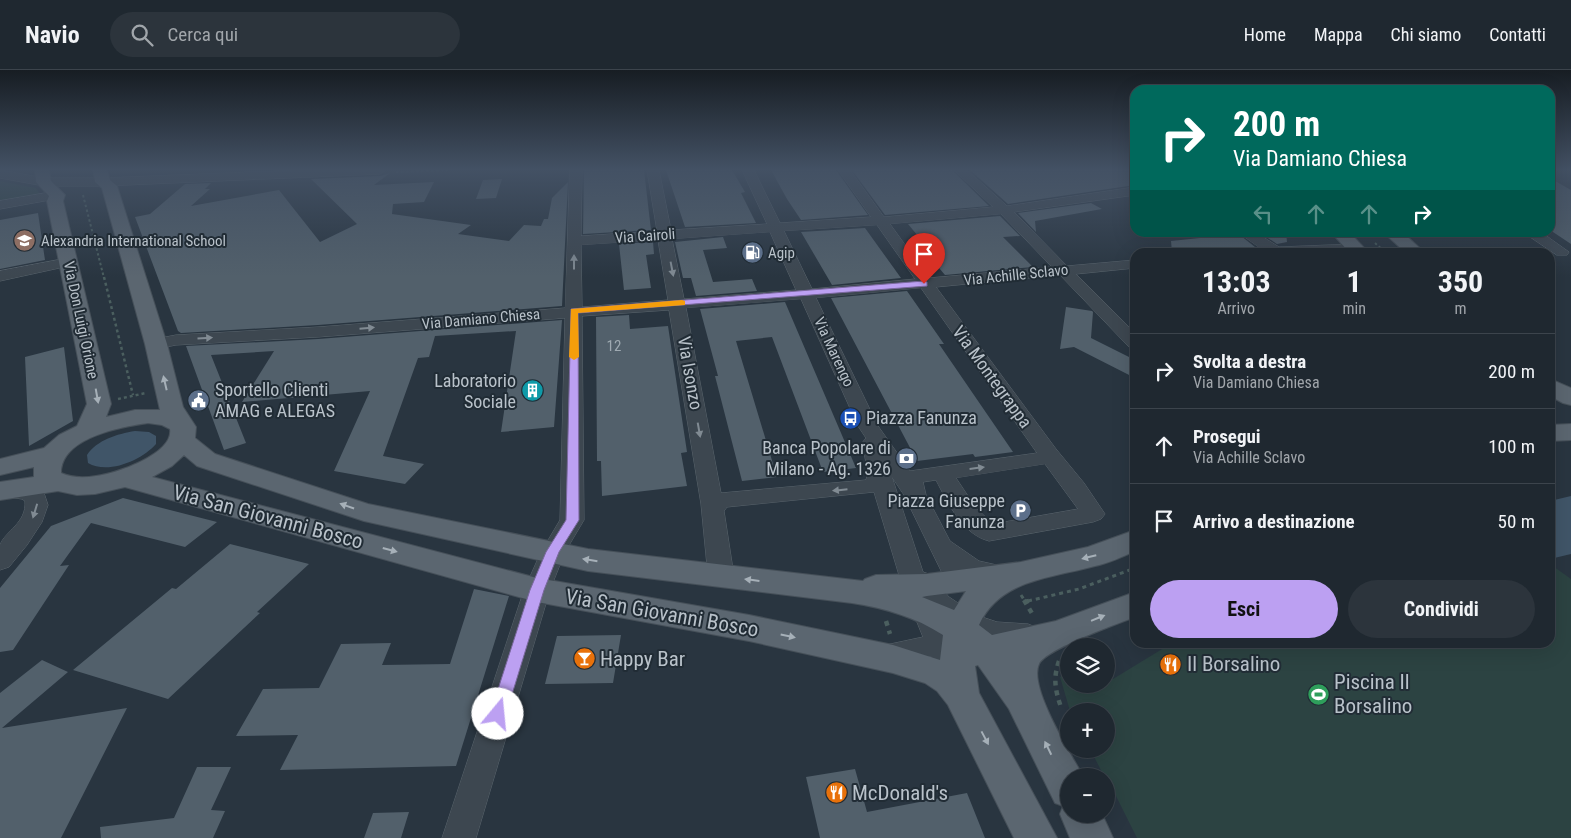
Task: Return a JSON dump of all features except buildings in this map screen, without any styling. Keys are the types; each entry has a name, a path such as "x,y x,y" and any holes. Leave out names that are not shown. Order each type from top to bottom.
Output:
{"main road":[{"name":"Via Don Luigi Orione","path":"57,206 99,404 87,431"},
{"path":"112,206 156,344 171,407 182,434"},
{"path":"1344,237 1355,248"},
{"path":"1397,237 1409,248"},
{"path":"1555,389 1571,398"},
{"name":"Via San Giovanni Bosco","path":"1,482 52,454 72,439 87,431 118,420 148,416 171,418 178,422 182,434 206,460 364,512 588,560 882,595 921,594 965,627"},
{"name":"Via San Giovanni Bosco","path":"1,482 56,483 68,486 85,486 123,478 160,461 174,451 182,434"},
{"path":"52,454 45,468 47,477 56,483"},
{"name":"Via San Giovanni Bosco","path":"123,478 537,590 885,654 937,673 950,681 961,695"},
{"path":"1036,838 961,695 957,678 965,627 994,584 1018,584 1130,542"},
{"path":"795,585 886,588 921,594 965,627 1044,707"},
{"path":"1062,768 1044,707 1020,677 1023,659 1028,652 1056,644 1130,607"},
{"path":"885,654 903,656 965,627 1056,644"},
{"path":"1084,823 1092,838"}],"street":[{"path":"459,838 537,590 553,552 572,520 575,206"},
{"name":"Via Isonzo","path":"660,206 678,303 722,576"},
{"name":"Via Marengo","path":"766,206 868,426 915,495 939,542 965,627"},
{"name":"Via Montegrappa","path":"869,206 924,284 1048,454 1076,488 1093,514 989,533 980,528 960,502 942,472"},
{"path":"999,206 1130,338"},
{"name":"Via Cairoli","path":"574,241 880,221 1033,206"},
{"path":"1253,237 1270,248"},
{"path":"1535,237 1548,248"},
{"path":"1555,254 1571,264"},
{"path":"0,276 68,262"},
{"name":"Via Achille Sclavo","path":"806,294 1130,264"},
{"name":"Via Damiano Chiesa","path":"156,344 176,340 318,332 806,294"},
{"name":"Via Marengo","path":"868,426 879,472 892,507 902,545 921,594"},
{"path":"915,495 911,483 912,478 923,474 1042,459 1048,457 1048,454"},
{"path":"713,511 715,504 724,500 872,486 876,483 879,472"},
{"path":"0,561 32,520 38,508 36,498 28,492 1,482"},
{"path":"939,542 950,555 977,570 1018,584"},
{"path":"795,585 851,584 882,580 890,577 901,566 902,545"}],"path":[{"path":"86,206 133,395"},
{"path":"1018,584 1080,589 1130,570"},
{"path":"1018,584 1056,644 1056,669 1053,686 1044,707"}],"green space":[{"name":"Piscina Il Borsalino","path":"1555,568 1571,579 1571,838 1137,838 1115,794 1115,768 1100,768 1095,758 1115,758 1115,703 1068,703 1065,693 1115,693 1115,678 1164,648 1555,648"}],"water":[{"path":"135,431 149,432 156,436 156,444 134,460 124,464 105,467 88,463 87,455 96,445 115,436"},
{"path":"1571,496 1571,554 1555,558 1555,500"}],"slow traffic":[{"path":"574,357 574,311 682,303"}],"place":[{"name":"Alexandria International School","path":"25,241"},
{"name":"Agip","path":"752,253"},
{"name":"Laboratorio Sociale","path":"532,391"},
{"name":"Sportello Clienti AMAG e ALEGAS","path":"199,400"},
{"name":"Piazza Fanunza","path":"850,418"},
{"name":"Banca Popolare di Milano - Ag. 1326","path":"907,458"},
{"name":"Piazza Giuseppe Fanunza","path":"1021,511"},
{"name":"Happy Bar","path":"584,659"},
{"name":"Il Borsalino","path":"1171,664"},
{"name":"Piscina Il Borsalino","path":"1318,694"},
{"name":"McDonald's","path":"836,793"}],"route":[{"path":"498,714 537,590 553,552 572,520 574,311 924,284"}]}
